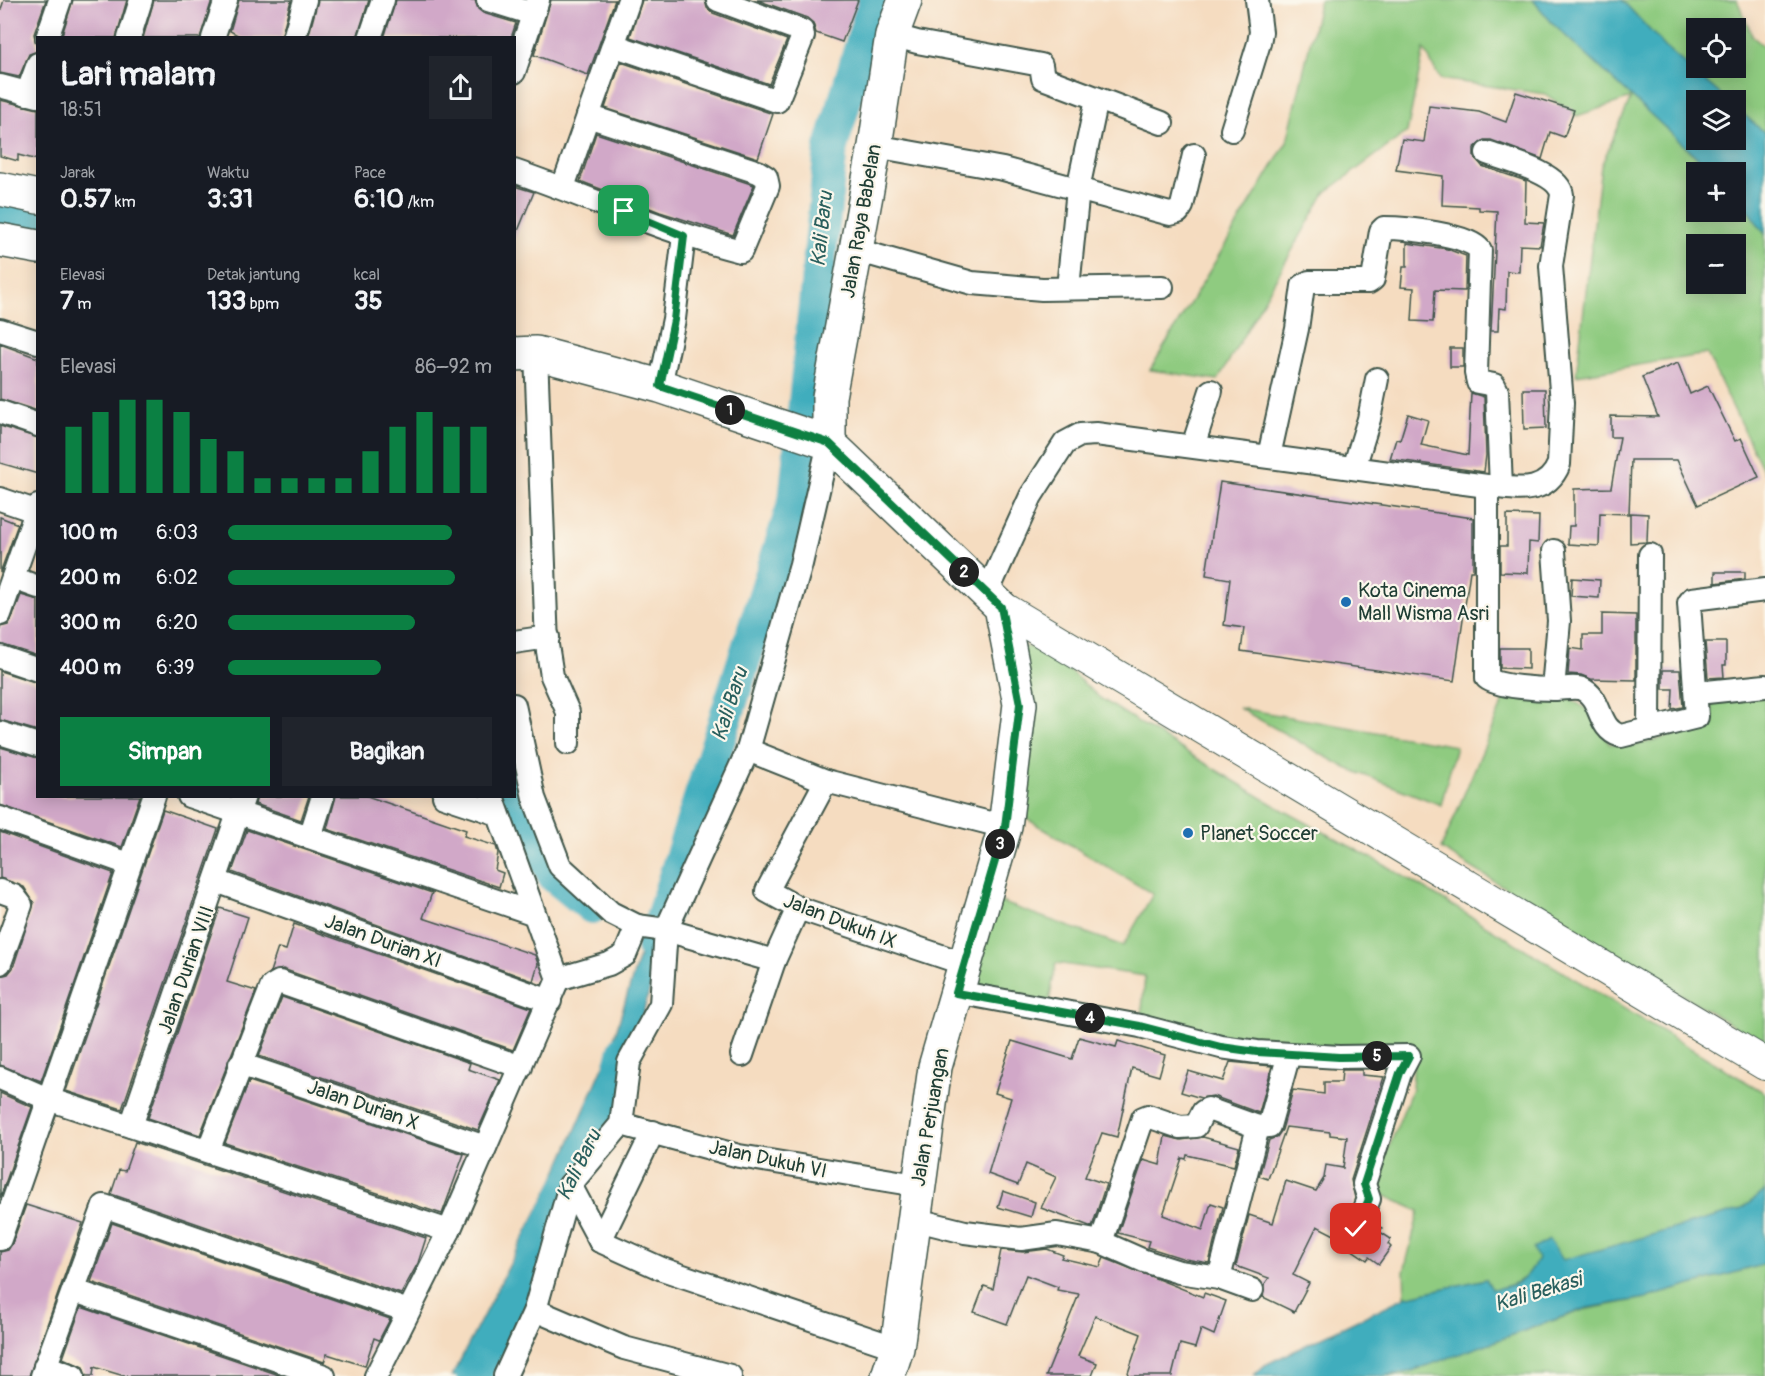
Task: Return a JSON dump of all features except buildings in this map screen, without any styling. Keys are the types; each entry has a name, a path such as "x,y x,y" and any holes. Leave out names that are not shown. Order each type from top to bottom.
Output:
{"main road":[{"name":"Jalan Raya Babelan","path":"827,443 829,397 876,146 892,35 905,0"},
{"path":"0,189 36,197"},
{"path":"0,240 36,247"},
{"path":"521,354 660,386 827,443 994,600"},
{"name":"Jalan Perjuangan","path":"893,1362 935,1067 1005,827 1020,704 994,600"}],"street":[{"path":"48,36 60,0"},
{"path":"130,36 141,0"},
{"path":"214,36 226,0"},
{"path":"295,36 305,0"},
{"path":"371,36 383,0"},
{"path":"488,0 536,7 516,66"},
{"path":"563,187 629,0"},
{"path":"613,45 777,101 803,36 802,31 718,0"},
{"path":"1232,130 1259,43 1261,32 1257,0"},
{"path":"892,35 917,42 1041,64 1043,78 1162,123"},
{"path":"0,86 32,95 36,74"},
{"path":"1068,288 1078,189 1097,99"},
{"path":"516,172 563,187 684,236 741,251 768,186 766,177 758,172 588,116"},
{"path":"876,146 1003,169 1170,214 1178,212 1182,206 1194,155"},
{"path":"1486,153 1543,174 1556,182 1562,195 1551,266 1562,403 1559,464 1556,473 1541,486 1494,487 1193,446 1096,434 1080,435 1065,443 1031,496 994,600 1765,1064"},
{"path":"1269,456 1297,329 1303,286 1309,282 1369,282 1373,279 1381,231 1384,228 1440,234 1468,241 1480,250 1476,373 1478,382 1494,386 1497,391 1487,678 1497,684 1553,689 1580,688 1592,695 1604,724 1615,734 1622,736 1697,717 1689,603 1699,597 1765,590"},
{"path":"660,386 674,320 684,236"},
{"path":"856,250 972,283 1068,288 1162,287"},
{"path":"0,330 36,341"},
{"path":"521,354 552,676 568,712 568,743"},
{"path":"1354,468 1369,419 1377,379"},
{"path":"1193,446 1211,391"},
{"path":"0,412 36,424"},
{"path":"558,979 609,964 625,956 644,931 748,750 801,564 827,443"},
{"path":"0,499 36,510"},
{"path":"0,614 36,513"},
{"path":"1553,689 1559,621 1554,550"},
{"path":"1649,729 1650,555"},
{"path":"13,578 36,586"},
{"path":"516,642 548,636"},
{"path":"0,657 36,669"},
{"path":"1697,693 1765,686"},
{"path":"516,714 534,798 560,866 611,913 644,931 774,961"},
{"path":"0,733 36,744"},
{"path":"748,750 826,781 1005,827"},
{"name":"Jalan Dukuh IX","path":"826,781 767,891 798,909 961,979 1221,1047 1289,1054 1409,1056 1400,1073 1364,1184 1369,1199 1356,1229"},
{"path":"0,1239 153,798"},
{"path":"201,798 241,805 310,837 532,913"},
{"path":"310,837 322,798"},
{"path":"376,1376 449,1231 558,979 532,913 495,805 455,798"},
{"name":"Jalan Durian VIII","path":"131,1126 241,805"},
{"path":"0,818 129,864"},
{"name":"Jalan Durian XI","path":"216,881 550,1001"},
{"path":"0,891 14,896 21,905 0,963"},
{"path":"742,1055 774,961 798,909"},
{"path":"504,1376 535,1310 570,1185 621,1124 629,1062 661,1004 644,931"},
{"path":"208,1151 272,986 279,982 522,1066"},
{"path":"1101,1242 1143,1118 1148,1116 1188,1128 1196,1126 1205,1109 1208,1109 1258,1127 1269,1126 1273,1120 1289,1054"},
{"name":"Jalan Durian X","path":"240,1064 485,1147"},
{"path":"0,1078 48,1099 449,1231"},
{"name":"Jalan Dukuh VI","path":"621,1124 739,1156 917,1185"},
{"path":"1218,1278 1258,1127"},
{"path":"600,1241 653,1132"},
{"path":"570,1185 600,1241 662,1269 775,1309 893,1362"},
{"path":"72,1376 43,1371 75,1291 104,1206 408,1311"},
{"path":"913,1219 965,1232 1021,1239 1057,1234 1101,1242 1144,1261 1179,1272 1218,1278 1252,1290"},
{"path":"75,1291 324,1376"},
{"path":"535,1310 624,1348 730,1376"}],"green space":[{"path":"1320,0 1533,0 1554,25 1686,147 1686,150 1689,150 1702,162 1686,162 1686,222 1746,222 1746,207 1765,234 1765,474 1707,354 1576,375 1601,166 1631,98 1577,116 1545,94 1440,79 1424,49 1407,132 1325,193 1218,380 1150,370 1287,142"},
{"path":"1622,0 1737,0 1745,18 1686,18 1686,65 1665,47"},
{"path":"1746,21 1753,37 1765,47 1765,133 1746,117 1746,90 1715,90 1701,78 1746,78"},
{"path":"1020,647 1044,648 1100,698 1162,737 1272,804 1388,867 1765,1093 1765,1191 1740,1210 1563,1261 1549,1241 1528,1274 1522,1280 1504,1287 1492,1289 1485,1279 1405,1297 1404,1272 1419,1211 1372,1190 1412,1089 1414,1054 1264,1048 1141,1022 1145,976 1056,963 1049,1002 968,988 995,900 1123,946 1153,894 1022,816"},
{"path":"1765,686 1765,1045 1441,849 1506,695 1570,698 1589,711 1610,744 1632,746 1713,725 1711,692"},
{"path":"1239,708 1456,746 1441,805 1346,768"},
{"path":"1765,1264 1765,1376 1383,1376 1409,1372 1583,1310 1646,1298"}],"water":[{"path":"1533,0 1622,0 1665,47 1686,65 1686,78 1701,78 1715,90 1686,90 1686,147 1554,25"},
{"path":"1746,117 1765,133 1765,234 1746,208 1746,162 1702,162 1689,150 1746,150"},
{"path":"646,933 665,936 629,1062 570,1185 468,1376 452,1376 553,1181 610,1051"},
{"name":"Kali Bekasi","path":"1765,1191 1765,1264 1646,1298 1587,1308 1409,1372 1383,1376 1253,1376 1265,1365 1405,1297 1486,1279 1492,1289 1520,1282 1538,1259 1533,1249 1549,1240 1563,1260 1740,1210"}],"waterway":[{"name":"Kali Baru","path":"653,946 795,501 831,147 875,0"},
{"path":"0,210 36,217"},
{"path":"516,791 553,875 592,907"},
{"name":"Kali Baru","path":"474,1376 613,1098 625,1050"}],"place":[{"name":"Kota Cinema Mall Wisma Asri","path":"1346,602"},
{"name":"Planet Soccer","path":"1188,833"}],"route":[{"path":"624,211 684,236 674,320 660,386 784,430 829,443 1001,607 1020,704 1005,827 956,993 1140,1026 1221,1047 1257,1052 1339,1057 1409,1056 1400,1073 1364,1184 1369,1199 1356,1229"}]}
